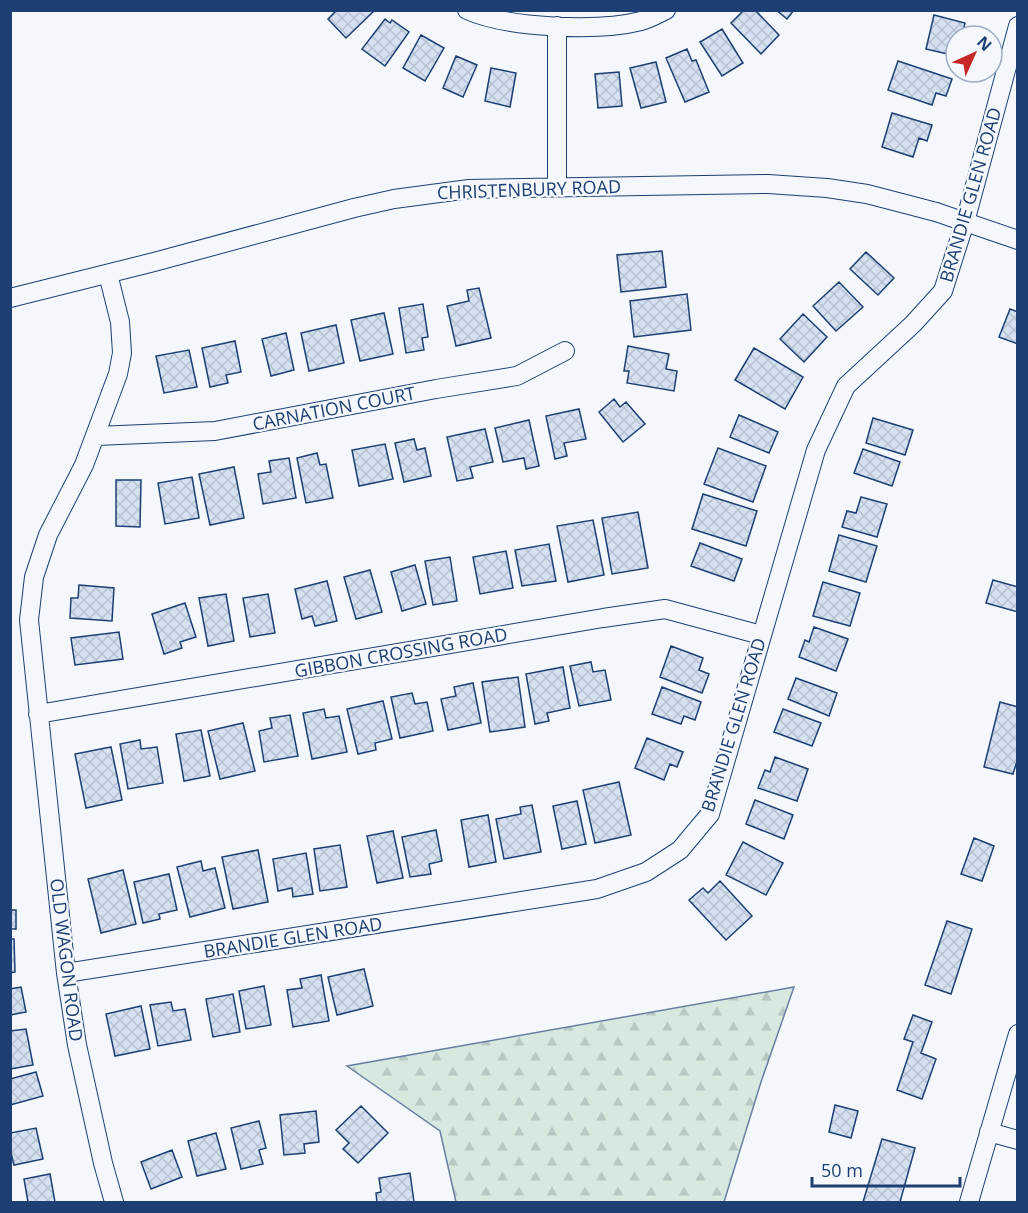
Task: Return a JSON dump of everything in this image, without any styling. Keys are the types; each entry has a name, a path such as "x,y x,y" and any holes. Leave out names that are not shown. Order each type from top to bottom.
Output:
{"street":[{"path":"467,10 482,17 519,23 588,27 640,21 666,10"},
{"path":"557,26 557,186"},
{"name":"BRANDIE GLEN ROAD","path":"66,973 597,889 646,872 680,850 710,814 816,450 846,386 913,324 943,291 965,222 1017,26"},
{"name":"CHRISTENBURY ROAD","path":"10,298 394,200 469,189 768,184 827,188 867,194 965,222 1017,240"},
{"name":"OLD WAGON ROAD","path":"108,274 120,322 122,353 118,374 84,465 48,535 34,577 29,620 66,973 77,1045 114,1203"},
{"name":"CARNATION COURT","path":"96,436 215,431 518,376 565,351"},
{"name":"GIBBON CROSSING ROAD","path":"38,714 665,609 762,635"},
{"path":"969,1203 1017,1034"},
{"path":"989,1132 1017,1140"}],"green space":[{"path":"794,987 761,1082 724,1202 456,1202 440,1131 347,1066"}],"building":[{"path":"337,10 375,10 346,38 328,19"},
{"path":"744,10 755,10 779,35 761,54 731,23"},
{"path":"776,10 794,10 787,19"},
{"path":"934,15 965,23 944,24 944,53 926,49"},
{"path":"385,19 390,23 392,20 409,32 385,66 362,49"},
{"path":"722,29 743,63 722,76 700,42"},
{"path":"421,35 444,48 425,81 403,68"},
{"path":"687,49 692,61 696,60 709,92 685,102 666,58"},
{"path":"456,56 477,65 463,97 443,88"},
{"path":"898,61 944,76 944,84 950,84 946,96 936,93 932,105 888,90"},
{"path":"656,62 666,102 641,108 630,68"},
{"path":"491,68 516,73 510,107 485,101"},
{"path":"619,72 622,106 598,108 595,74"},
{"path":"892,113 932,125 927,141 919,138 913,157 882,147"},
{"path":"662,251 666,287 621,292 617,255"},
{"path":"866,252 894,278 878,295 850,269"},
{"path":"839,282 863,307 836,331 813,306"},
{"path":"479,288 491,338 456,346 447,306 469,301 467,290"},
{"path":"687,294 691,330 634,337 630,301"},
{"path":"423,304 428,337 422,338 424,350 406,353 399,308"},
{"path":"1010,309 1018,312 1018,344 999,337"},
{"path":"384,313 393,354 360,361 351,320"},
{"path":"803,314 827,337 804,362 780,339"},
{"path":"336,325 344,363 309,371 301,333"},
{"path":"286,333 294,370 271,376 262,339"},
{"path":"235,341 241,372 226,375 228,383 210,387 202,348"},
{"path":"628,346 669,354 666,369 677,371 674,391 627,383 629,371 624,371"},
{"path":"754,348 803,377 785,409 735,380"},
{"path":"189,350 197,387 164,393 156,356"},
{"path":"614,399 620,407 626,402 645,424 623,442 599,412"},
{"path":"579,409 586,439 564,443 567,456 555,459 546,416"},
{"path":"739,415 778,432 769,453 730,437"},
{"path":"873,418 913,430 905,455 866,443"},
{"path":"529,420 539,466 526,469 524,458 503,462 495,428"},
{"path":"485,429 493,462 470,467 473,478 457,481 447,437"},
{"path":"414,439 417,450 425,448 431,476 404,482 395,443"},
{"path":"385,444 393,479 359,486 352,450"},
{"path":"718,448 766,466 753,502 704,484"},
{"path":"863,449 900,462 892,486 854,473"},
{"path":"317,453 320,465 326,464 333,498 306,503 297,458"},
{"path":"289,458 296,498 263,504 258,474 271,472 269,461"},
{"path":"234,467 244,518 210,525 199,474"},
{"path":"192,477 199,518 165,524 158,483"},
{"path":"116,480 141,480 140,527 116,526"},
{"path":"703,494 757,511 746,546 692,529"},
{"path":"861,497 887,504 877,537 842,527 847,511 856,513"},
{"path":"638,512 648,568 612,574 602,518"},
{"path":"593,520 604,575 568,582 557,526"},
{"path":"839,535 877,546 866,582 829,571"},
{"path":"700,543 742,559 734,581 691,566"},
{"path":"549,544 556,581 522,586 515,550"},
{"path":"506,551 513,588 480,594 473,557"},
{"path":"450,557 457,601 433,605 425,561"},
{"path":"415,565 426,604 402,611 391,572"},
{"path":"370,570 382,612 356,619 344,577"},
{"path":"993,580 1018,587 1018,612 986,603"},
{"path":"327,581 337,621 315,626 312,616 302,619 295,589"},
{"path":"823,582 860,593 850,626 813,616"},
{"path":"79,585 114,588 112,621 70,618 71,598 78,598"},
{"path":"226,594 234,641 208,646 199,598"},
{"path":"268,594 275,633 250,637 243,598"},
{"path":"185,603 196,637 180,642 182,648 164,654 152,614"},
{"path":"814,627 848,639 836,671 799,657 805,640 809,642"},
{"path":"119,632 123,659 75,665 71,638"},
{"path":"671,646 703,658 699,670 709,674 702,693 660,677"},
{"path":"591,662 593,672 605,670 611,700 579,706 570,666"},
{"path":"563,667 570,708 547,713 549,721 535,724 526,674"},
{"path":"518,677 525,727 490,732 482,682"},
{"path":"796,678 837,693 829,716 788,699"},
{"path":"473,683 481,723 448,730 441,699 456,696 454,687"},
{"path":"662,687 701,702 695,720 684,716 681,724 652,714"},
{"path":"412,693 415,704 427,702 433,731 400,738 391,697"},
{"path":"383,701 392,739 375,743 376,750 358,754 347,709"},
{"path":"1000,702 1018,707 1018,758 1013,774 984,767"},
{"path":"324,709 326,718 339,716 347,752 312,759 303,713"},
{"path":"783,709 821,723 812,746 774,732"},
{"path":"290,715 298,756 264,762 259,731 272,728 270,718"},
{"path":"243,723 255,771 220,779 208,731"},
{"path":"201,730 210,776 184,781 176,734"},
{"path":"647,738 683,752 677,767 670,764 664,780 635,768"},
{"path":"140,740 141,749 157,747 163,783 128,789 120,744"},
{"path":"111,747 122,800 86,808 75,754"},
{"path":"775,757 808,769 797,801 758,788 765,770 770,772"},
{"path":"619,782 631,835 595,843 583,790"},
{"path":"755,800 793,815 784,839 746,824"},
{"path":"577,801 586,844 562,849 553,806"},
{"path":"532,805 541,852 504,859 496,819 521,814 520,807"},
{"path":"488,815 496,862 469,867 461,820"},
{"path":"436,830 442,861 429,864 431,874 410,877 402,837"},
{"path":"393,831 403,878 377,883 367,836"},
{"path":"974,838 994,846 982,881 961,874"},
{"path":"743,842 783,863 766,895 726,875"},
{"path":"340,845 347,887 320,891 314,849"},
{"path":"258,850 268,902 233,909 222,857"},
{"path":"306,853 313,894 293,897 292,888 278,891 273,859"},
{"path":"201,861 203,871 215,868 225,908 190,917 177,867"},
{"path":"123,870 136,924 101,933 88,879"},
{"path":"169,874 177,910 159,914 160,919 143,923 134,882"},
{"path":"720,881 752,916 726,940 689,900 703,888 708,893"},
{"path":"10,910 16,910 16,929 10,929"},
{"path":"947,921 972,929 951,994 925,985"},
{"path":"10,939 14,939 15,972 10,973"},
{"path":"364,969 373,1006 337,1015 328,977"},
{"path":"321,975 329,1021 293,1027 287,990 302,988 300,979"},
{"path":"264,986 271,1025 246,1029 239,991"},
{"path":"21,987 26,1012 10,1015 10,989"},
{"path":"233,994 240,1032 213,1037 206,999"},
{"path":"171,1002 173,1011 185,1009 191,1040 158,1046 150,1005"},
{"path":"141,1006 150,1049 115,1056 106,1014"},
{"path":"913,1015 932,1022 921,1053 936,1059 922,1099 897,1090 913,1042 904,1039"},
{"path":"26,1029 33,1065 10,1069 10,1031"},
{"path":"36,1072 43,1096 10,1105 10,1079"},
{"path":"835,1105 858,1111 851,1138 829,1132"},
{"path":"361,1106 388,1133 358,1163 343,1149 349,1143 336,1130"},
{"path":"316,1111 319,1142 304,1144 305,1153 284,1155 280,1115"},
{"path":"259,1121 266,1148 259,1150 263,1164 241,1169 231,1128"},
{"path":"36,1128 43,1159 14,1165 10,1149 10,1133"},
{"path":"216,1133 226,1169 197,1176 188,1141"},
{"path":"882,1139 915,1148 900,1202 863,1202"},
{"path":"172,1150 182,1177 151,1189 141,1162"},
{"path":"410,1173 414,1202 377,1202 376,1193 381,1192 379,1178"},
{"path":"50,1174 55,1202 28,1202 24,1179"}]}
